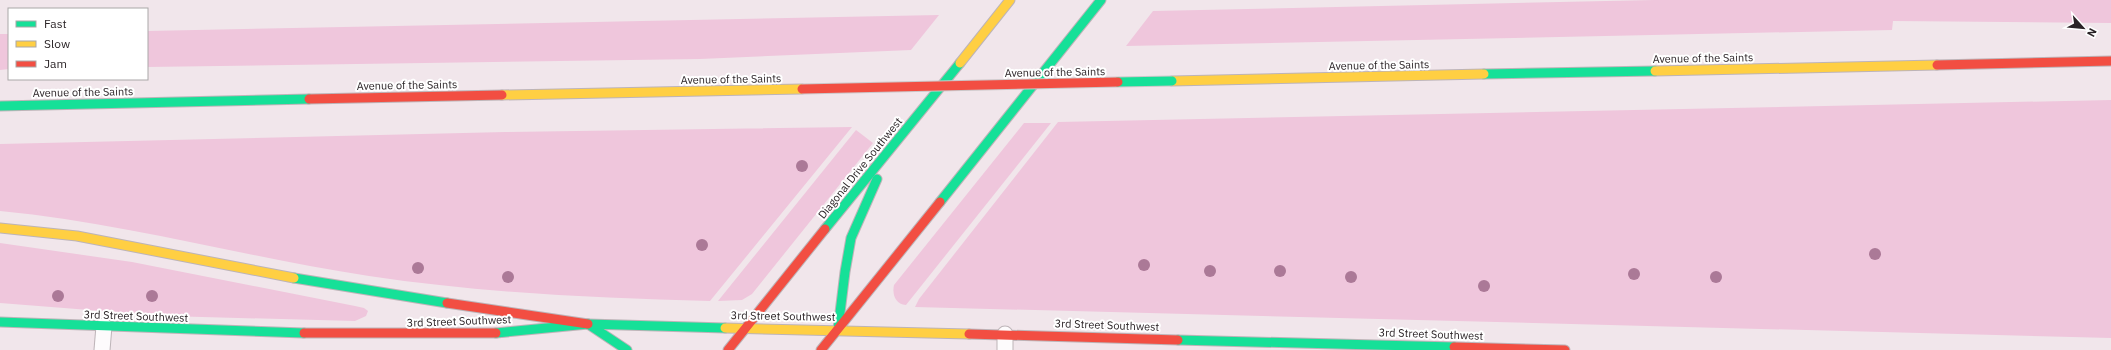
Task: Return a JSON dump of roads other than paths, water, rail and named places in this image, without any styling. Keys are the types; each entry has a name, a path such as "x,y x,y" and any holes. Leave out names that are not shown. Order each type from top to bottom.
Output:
{"main road":[{"name":"Diagonal Drive Southwest","path":"728,350 1010,0"},
{"path":"821,350 1101,0"},
{"name":"Avenue of the Saints","path":"0,106 2111,61"},
{"path":"838,329 842,289 852,237 861,211 895,143"},
{"path":"0,228 76,236 331,285 588,324 613,338 627,350"},
{"name":"3rd Street Southwest","path":"0,322 260,333 416,334 482,334 588,324 747,326 1565,350"}],"lane":[{"path":"102,350 104,326"},
{"path":"1005,334 1005,350"}]}
